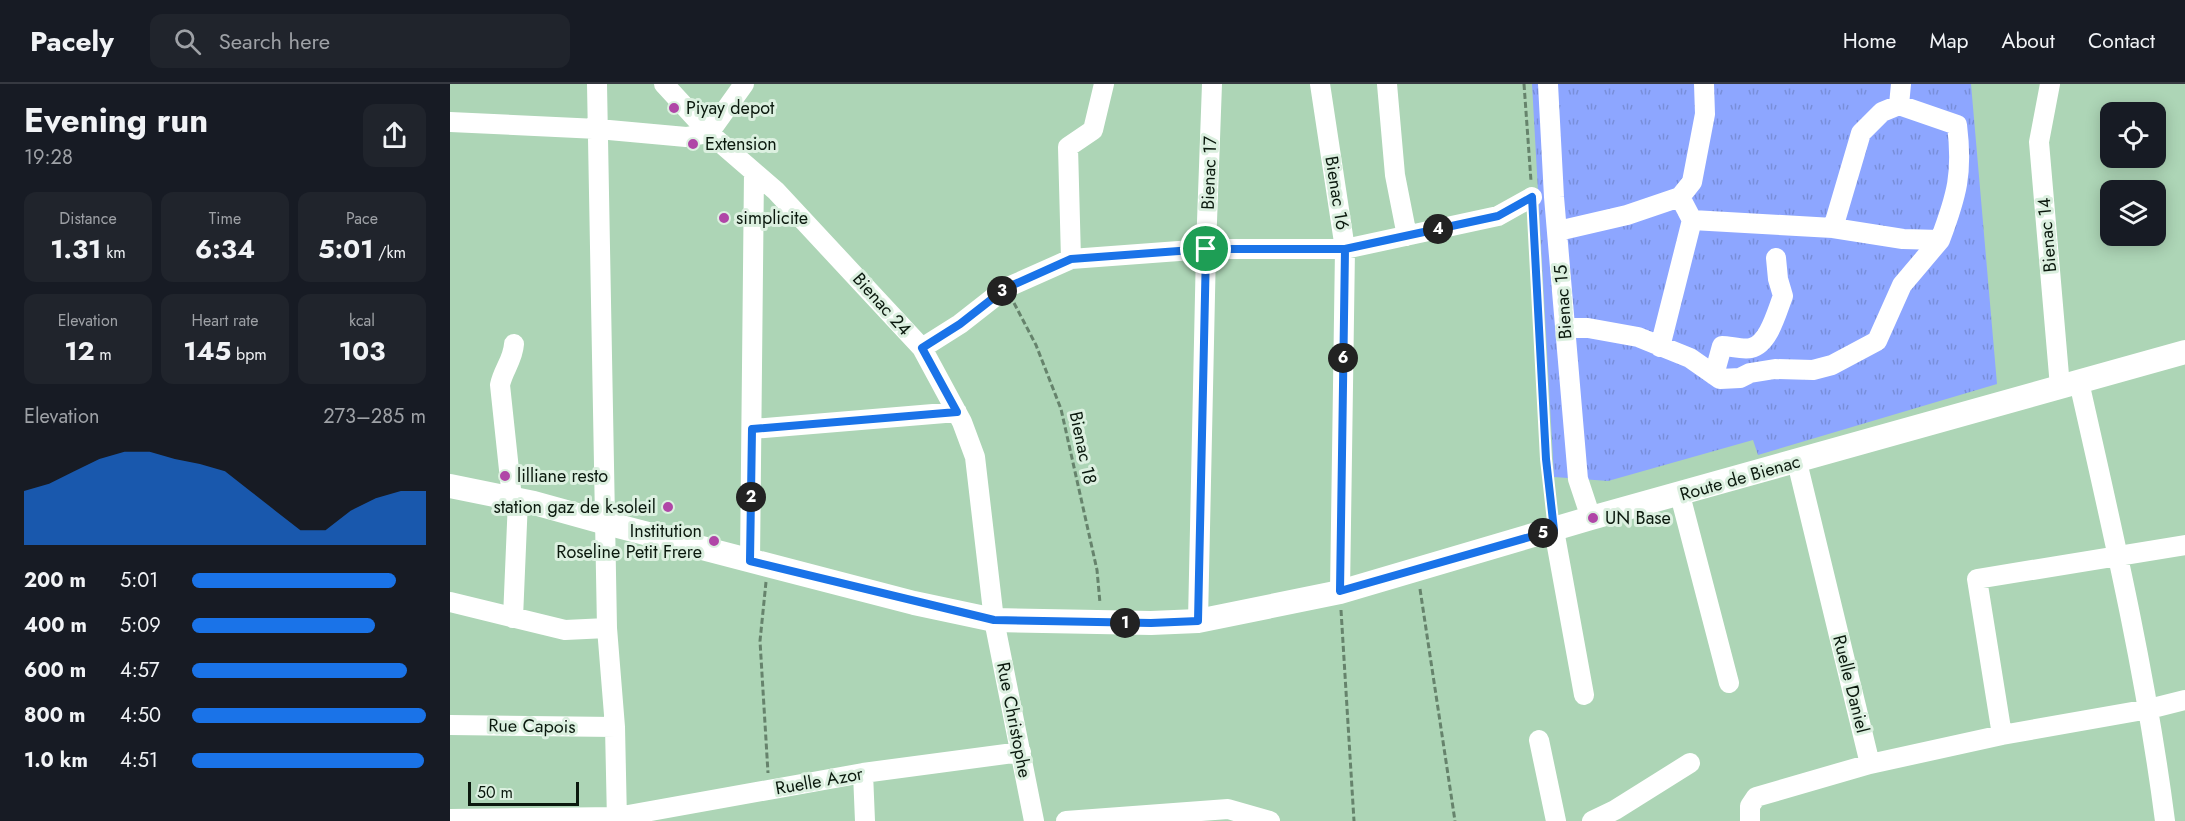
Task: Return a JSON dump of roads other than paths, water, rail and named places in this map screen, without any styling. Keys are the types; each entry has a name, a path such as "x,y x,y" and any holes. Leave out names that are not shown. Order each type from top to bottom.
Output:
{"main road":[{"name":"Route de Bienac","path":"450,486 515,499 759,563 994,620 1102,623 1198,621 1340,591 1591,518 1680,495 2185,352"}],"street":[{"path":"597,84 607,628 615,727 617,819"},
{"name":"Bienac 24","path":"664,84 710,133 754,172 853,271 922,348 957,412 975,458 994,620"},
{"path":"450,122 598,129 686,137 710,133 744,84"},
{"path":"1071,259 1068,147 1093,130 1104,84"},
{"name":"Bienac 17","path":"1198,621 1212,84"},
{"name":"Bienac 16","path":"1320,84 1345,249 1340,591"},
{"path":"1387,84 1395,175 1407,236"},
{"name":"Bienac 15","path":"1548,84 1578,479 1591,518"},
{"path":"1558,231 1627,215 1680,197 1692,182 1705,114 1704,84"},
{"path":"1899,105 1901,84"},
{"name":"Bienac 14","path":"2050,84 2039,142 2070,385 2119,556 2149,709 2165,821"},
{"path":"1566,328 1614,332 1638,337 1690,358 1720,379 1734,379 1750,373 1775,369 1813,370 1833,365 1866,349 1880,335 1902,285 1940,240 1957,195 1961,156 1957,125 1899,105 1882,112 1861,133 1833,228"},
{"path":"754,172 752,429 759,563"},
{"path":"922,348 960,324 1006,288 1071,259 1206,249 1345,249 1498,216 1532,197"},
{"path":"1660,347 1692,220 1680,197"},
{"path":"1692,220 1833,228 1903,239 1940,240"},
{"path":"1714,375 1722,346 1750,349 1761,343 1768,330 1783,296 1776,258"},
{"path":"513,618 515,499 500,385 502,374 513,355 514,344"},
{"path":"752,429 957,412"},
{"name":"Ruelle Daniel","path":"1797,462 1870,764"},
{"path":"1680,495 1729,683"},
{"path":"1554,530 1584,695"},
{"path":"2002,735 1977,579 2185,545"},
{"path":"450,602 565,630 607,628"},
{"name":"Rue Christophe","path":"994,620 1034,821"},
{"path":"1750,821 1750,806 1756,797 1870,764 2002,735 2149,709 2185,699"},
{"name":"Rue Capois","path":"450,725 615,727"},
{"path":"1539,740 1556,821"},
{"name":"Ruelle Azor","path":"450,819 617,819 863,774 1022,752"},
{"path":"1592,821 1615,810 1690,763"},
{"path":"863,774 865,821"},
{"path":"1066,821 1228,809 1270,821"}],"place":[{"name":"Piyay depot","path":"674,108"},
{"name":"Extension","path":"693,144"},
{"name":"simplicite","path":"724,218"},
{"name":"lilliane resto","path":"505,476"},
{"name":"station gaz de k-soleil","path":"668,507"},
{"name":"UN Base","path":"1593,518"},
{"name":"Institution Roseline Petit Frere","path":"714,541"}]}
